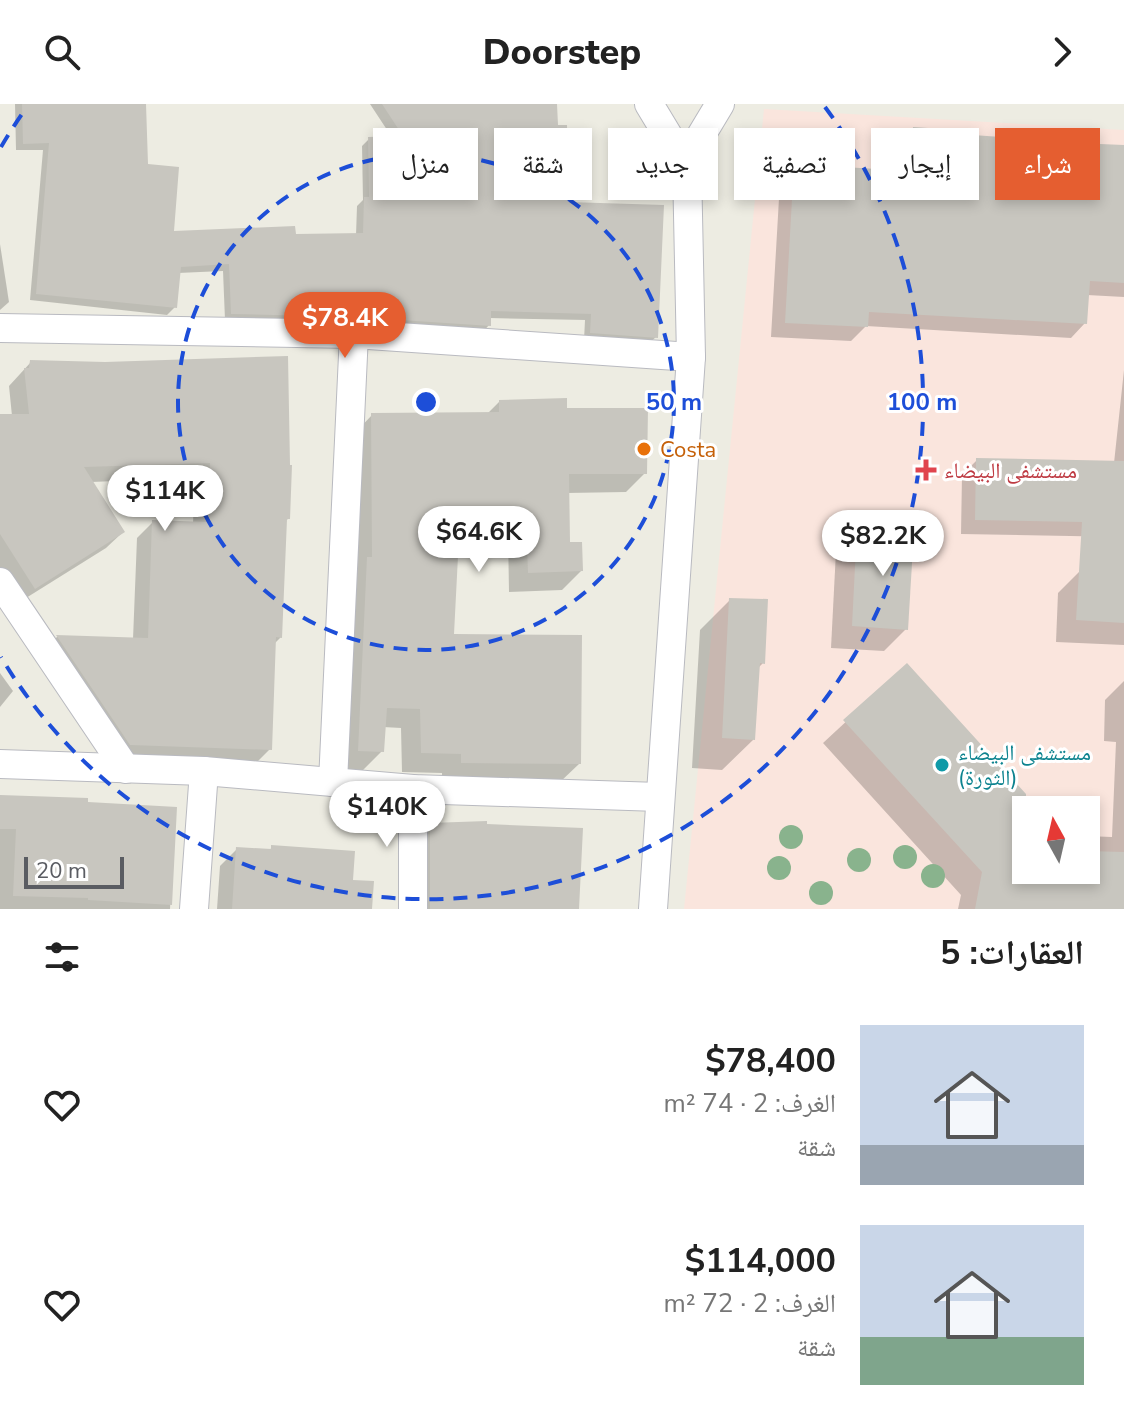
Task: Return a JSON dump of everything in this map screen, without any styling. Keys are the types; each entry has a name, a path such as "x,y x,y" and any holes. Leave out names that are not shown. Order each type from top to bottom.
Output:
{"street":[{"path":"649,104 663,128"},
{"path":"706,128 720,104"},
{"path":"653,909 691,357 688,200"},
{"path":"0,328 354,334 691,357"},
{"path":"333,782 354,334"},
{"path":"0,582 126,769"},
{"path":"0,764 204,771 413,789 659,797"},
{"path":"194,909 204,771"},
{"path":"413,789 413,909"}],"shaded area":[{"name":"مستشفى البيضاء","path":"764,109 1090,128 995,128 995,200 1100,200 1100,129 1124,130 1124,909 684,909 755,200 855,200 855,128 762,128"}],"building":[{"path":"22,104 146,104 148,164 179,167 174,231 295,226 296,234 363,233 364,197 369,197 368,137 373,137 373,200 478,200 478,128 398,128 382,104 557,104 558,125 567,125 567,128 494,128 494,200 664,205 658,338 590,333 591,314 491,311 491,326 355,317 231,314 229,264 181,267 177,308 36,294 49,143 23,144"},
{"path":"979,135 995,137 995,200 1100,200 1100,144 1124,145 1124,283 1090,281 1087,324 869,312 868,327 785,323 792,200 855,200 855,168 871,169 871,200 979,200"},
{"path":"288,356 292,465 290,519 287,519 282,638 276,637 272,750 130,745 56,635 148,638 152,520 207,522 210,463 84,467 125,532 35,589 0,534 0,414 29,414 24,368 29,368 30,360 105,362"},
{"path":"567,398 567,408 648,408 647,474 569,474 570,542 582,542 583,571 528,573 526,516 460,517 454,634 582,635 581,764 461,763 461,754 421,753 420,709 387,708 384,752 358,751 367,557 372,557 371,413 499,412 499,400"},
{"path":"976,458 1124,461 1124,623 1076,620 1082,522 975,520"},
{"path":"857,527 914,530 908,630 852,626"},
{"path":"729,598 768,599 765,664 760,663 755,740 722,738"},
{"name":"مستشفى البيضاء (الثورة)","path":"907,663 1026,794 1012,796 1012,884 1100,884 1100,851 1124,852 1124,909 975,909 982,872 843,720"},
{"path":"0,795 88,798 88,802 177,807 172,905 13,896 16,829 0,829"},
{"path":"487,821 487,824 583,828 579,909 430,909 430,823"},
{"path":"271,845 355,851 353,880 374,881 372,909 232,909 236,847 271,849"}],"place":[{"name":"Costa","path":"644,449"},
{"name":"مستشفى البيضاء","path":"926,470"},
{"name":"مستشفى البيضاء (الثورة)","path":"942,765"}]}
